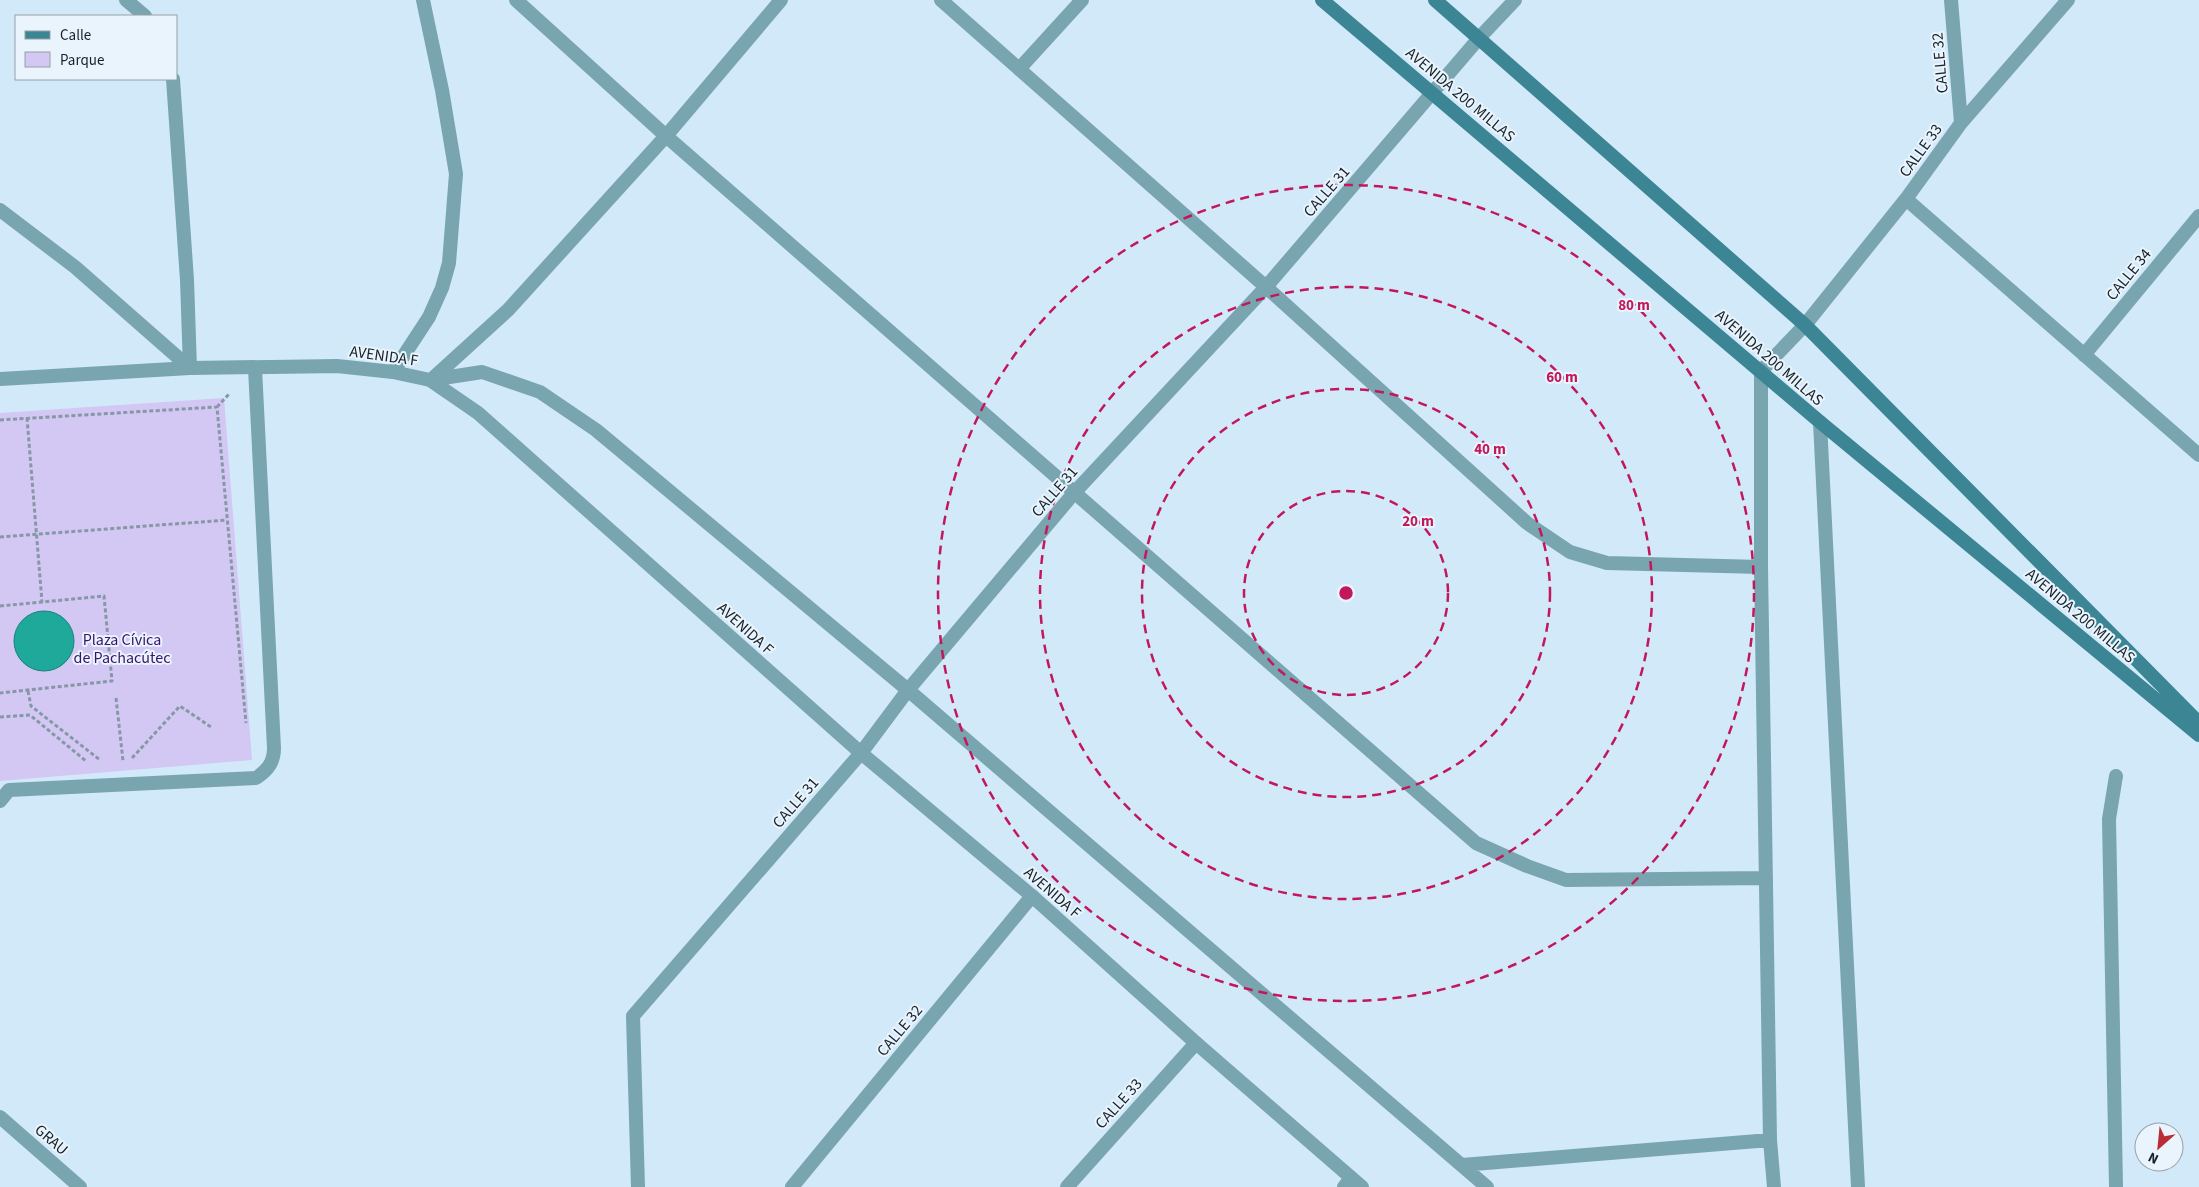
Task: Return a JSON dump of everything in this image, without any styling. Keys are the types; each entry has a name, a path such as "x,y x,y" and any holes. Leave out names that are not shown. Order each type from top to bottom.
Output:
{"main road":[{"name":"AVENIDA 200 MILLAS","path":"1322,0 1820,422 2199,735"},
{"name":"AVENIDA 200 MILLAS","path":"1435,0 1804,325 2199,723"}],"street":[{"path":"126,0 144,15"},
{"path":"393,372 429,316 442,288 449,263 456,174 442,90 423,0"},
{"path":"516,0 666,136 1476,843 1527,866 1566,880 1766,878"},
{"path":"430,380 508,310 666,136 781,0"},
{"path":"941,0 1266,287 1527,523 1570,552 1607,563 1761,567"},
{"path":"1019,69 1082,0"},
{"name":"CALLE 31","path":"638,1187 633,1016 861,753 908,690 1074,493 1266,287 1480,38 1515,0"},
{"name":"CALLE 32","path":"1951,0 1961,123"},
{"name":"CALLE 33","path":"1761,372 1804,325 1906,199 1961,123 2068,0"},
{"path":"173,80 187,280 190,368"},
{"path":"1906,199 2199,455"},
{"path":"0,210 76,267 190,368"},
{"name":"CALLE 34","path":"2084,355 2199,216"},
{"name":"AVENIDA F","path":"0,379 190,368 337,366 393,372 430,380 478,414 861,753 1032,896 1348,1182 1362,1187"},
{"path":"0,801 9,790 256,778 270,766 274,758 274,748 255,368"},
{"path":"430,380 482,372 540,392 596,430 908,690 1487,1187"},
{"path":"1761,372 1761,567 1770,1140 1774,1187"},
{"path":"1820,422 1858,1187"},
{"path":"2116,776 2109,819 2116,1187"},
{"name":"CALLE 32","path":"792,1187 1032,896"},
{"name":"CALLE 33","path":"1067,1187 1196,1043"},
{"name":"GRAU","path":"0,1117 80,1187"},
{"path":"1462,1165 1770,1140"}],"path":[{"path":"0,420 217,407 246,728"},
{"path":"27,418 42,602"},
{"path":"0,538 227,520"},
{"path":"0,606 104,596 112,681 0,693"},
{"path":"28,691 31,706 105,764"},
{"path":"116,698 125,765 180,706 211,727"},
{"path":"0,716 30,715 90,764"}],"green space":[{"name":"Plaza Cívica de Pachacútec","path":"224,398 252,760 0,781 0,413"}],"shaded area":[{"path":"44,611 60,616 65,620 69,625 74,641 69,657 65,662 60,666 44,671 28,666 23,662 19,657 14,641 19,625 23,620 28,616"}]}
